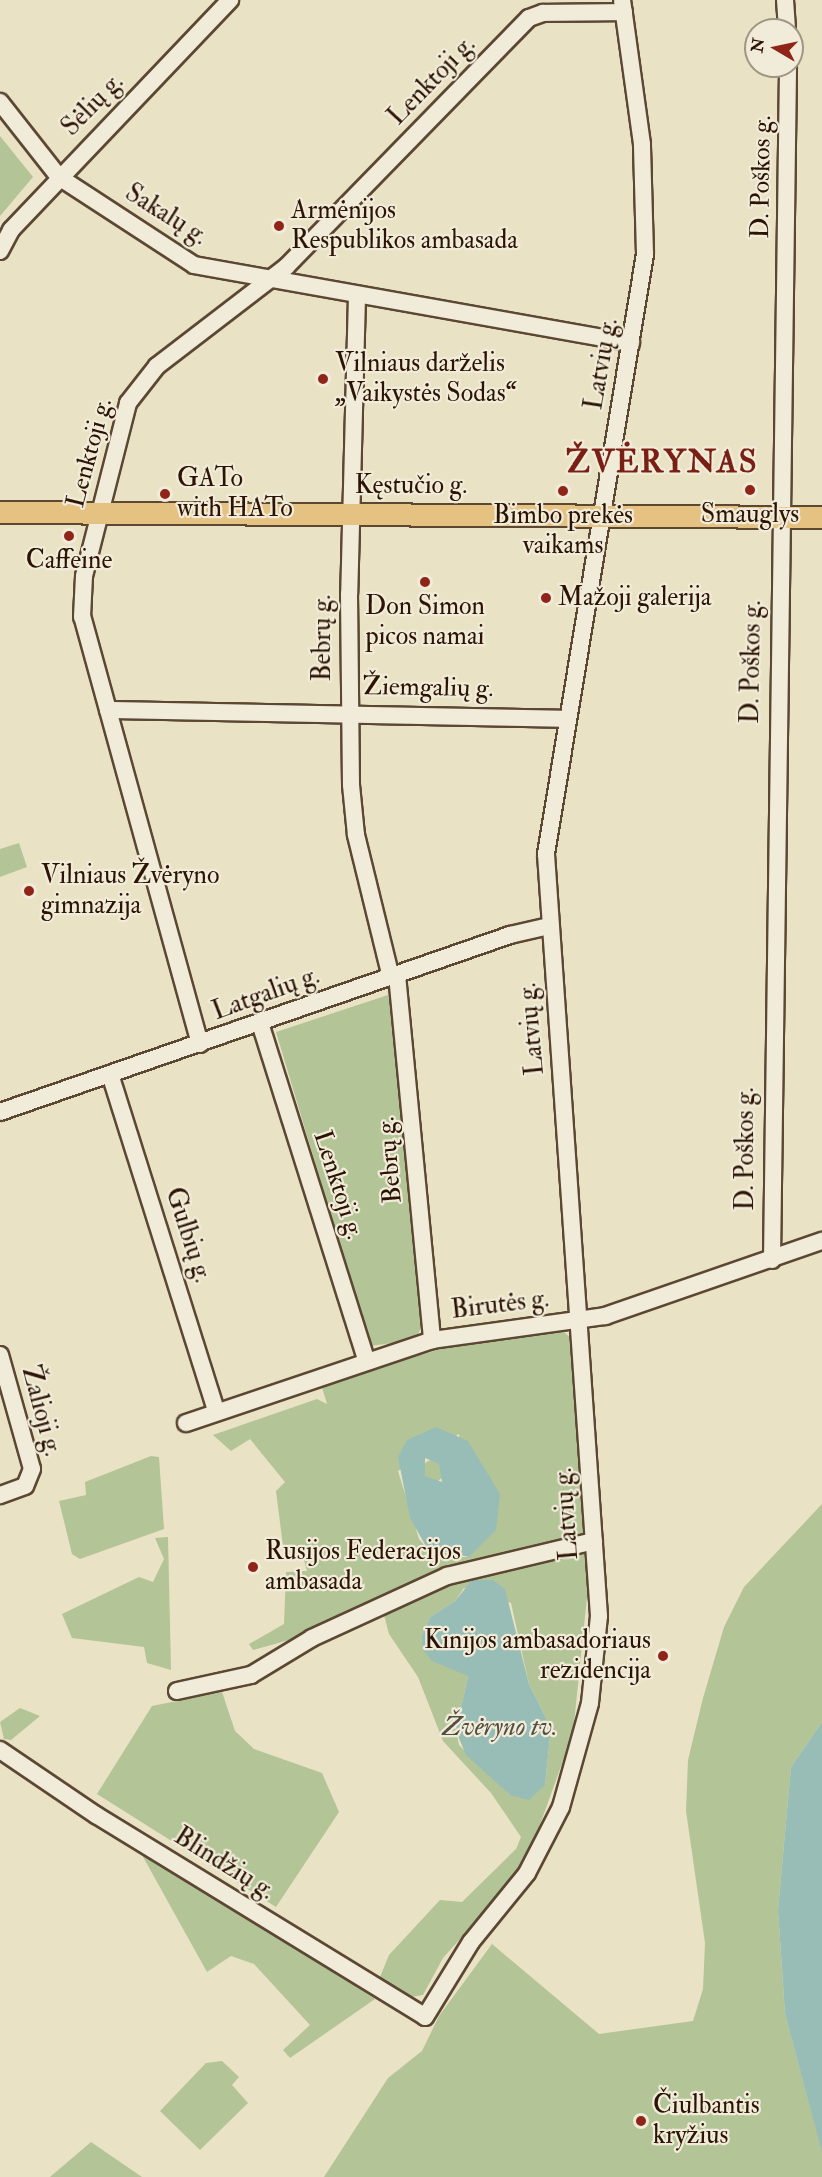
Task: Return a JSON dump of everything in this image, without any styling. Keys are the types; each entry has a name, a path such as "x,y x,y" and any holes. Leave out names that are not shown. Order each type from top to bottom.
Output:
{"main road":[{"name":"Kęstučio g.","path":"0,512 602,513 822,517"}],"street":[{"name":"Sėlių g.","path":"0,250 11,230 59,177 230,0"},
{"path":"785,0 786,18"},
{"name":"Lenktoji g.","path":"200,1044 81,604 122,419 135,389 269,282 529,18 543,13 623,6"},
{"name":"Latvių g.","path":"425,2017 465,1951 527,1873 568,1785 596,1665 594,1541 581,1321 549,926 546,855 643,273 645,203 623,6"},
{"name":"D. Poškos g.","path":"772,1260 788,78"},
{"name":"Sakalų g.","path":"0,102 59,177 194,265 269,282 631,343"},
{"name":"Bebrų g.","path":"357,296 350,514 348,713 356,835 394,976 432,1340"},
{"name":"Žiemgalių g.","path":"108,710 567,719"},
{"name":"Latgalių g.","path":"0,1112 394,976 549,926"},
{"name":"Lenktoji g.","path":"260,1023 368,1362"},
{"name":"Gulbių g.","path":"110,1074 216,1411"},
{"name":"Birutės g.","path":"186,1423 432,1340 581,1321 772,1260 822,1241"},
{"name":"Žalioji g.","path":"0,1355 30,1457 31,1479 0,1495"},
{"path":"177,1691 251,1675 312,1638 447,1576 594,1541"},
{"name":"Blindžių g.","path":"0,1750 96,1815 425,2017"}],"green space":[{"path":"0,136 33,177 0,216"},
{"path":"19,843 27,867 0,877 0,849"},
{"path":"391,994 422,1327 414,1340 370,1346 276,1032"},
{"path":"564,1332 574,1341 589,1578 573,1733 532,1847 502,1892 443,1958 423,1995 411,1997 380,1977 389,1955 440,1900 462,1902 516,1849 521,1837 491,1793 443,1741 418,1677 389,1634 380,1600 296,1638 253,1650 249,1644 284,1624 286,1572 307,1571 303,1556 284,1554 276,1491 285,1482 250,1439 231,1451 213,1435 317,1399 327,1404 321,1384 448,1347","holes":["459,1434 469,1557 427,1548 419,1539 398,1471","464,1588 511,1603 529,1684 551,1728 545,1785 510,1795 459,1745 456,1731 468,1676 423,1650 421,1637 430,1617 455,1601"]},
{"path":"151,1456 159,1457 164,1529 80,1559 72,1554 59,1501 86,1495 85,1482"},
{"path":"429,1460 437,1460 444,1467 444,1475 437,1482 429,1482 422,1475 422,1467"},
{"path":"822,1504 822,1722 791,1767 778,1910 785,2014 822,2150 822,2177 324,2177 388,2078 422,2051 439,2016 492,1944 599,2034 693,2021 703,1989 705,1943 686,1811 688,1760 703,1698 724,1627 744,1587"},
{"path":"168,1537 171,1670 147,1663 144,1647 72,1638 62,1614 139,1577 153,1582 164,1559 155,1538"},
{"path":"222,1692 235,1731 254,1749 322,1773 339,1812 276,1907 97,1794 152,1706"},
{"path":"20,1708 40,1716 11,1740 4,1739 0,1722"},
{"path":"142,1855 150,1855 375,1999 290,2058 283,2050 310,2025 254,1964 231,1956 207,1972"},
{"path":"222,2061 239,2077 232,2085 248,2103 200,2150 160,2111 206,2063"},
{"path":"91,2142 142,2177 50,2177"}],"water":[{"path":"436,1427 468,1441 500,1494 496,1530 469,1557 427,1548 410,1518 398,1457 407,1440","holes":["425,1458 439,1464 442,1482 425,1476"]},
{"name":"Žvėryno tv.","path":"472,1580 493,1580 505,1589 529,1684 551,1728 545,1785 529,1800 510,1795 466,1755 456,1731 468,1676 432,1661 423,1650 421,1637 430,1617 455,1601"},
{"path":"822,1722 822,2152 785,2014 778,1910 791,1767"}],"place":[{"name":"Armėnijos Respublikos ambasada","path":"279,226"},
{"name":"Vilniaus darželis „Vaikystės Sodas“","path":"323,379"},
{"name":"Smauglys","path":"750,490"},
{"name":"Bimbo prekės vaikams","path":"563,491"},
{"name":"GATo with HATo","path":"165,494"},
{"name":"Caffeine","path":"69,536"},
{"name":"Don Simon picos namai","path":"425,582"},
{"name":"Mažoji galerija","path":"546,598"},
{"name":"Vilniaus Žvėryno gimnazija","path":"29,891"},
{"name":"Rusijos Federacijos ambasada","path":"253,1567"},
{"name":"Kinijos ambasadoriaus rezidencija","path":"663,1656"},
{"name":"Čiulbantis kryžius","path":"641,2121"}],"district":[{"name":"ŽVĖRYNAS","path":"662,462"}]}
